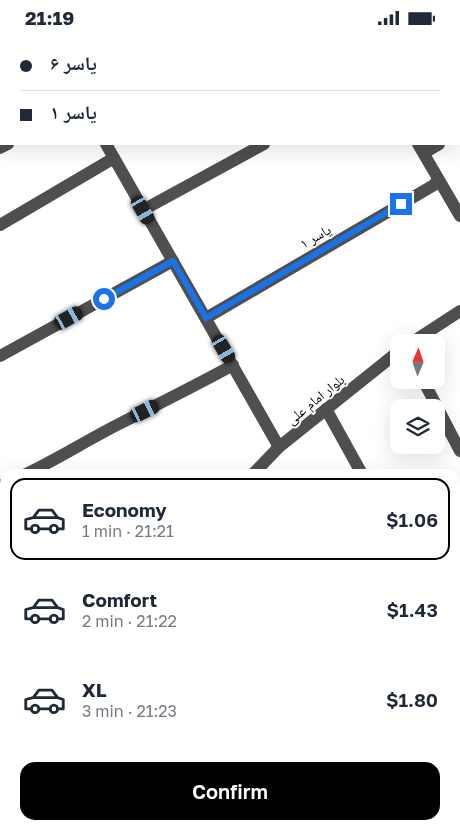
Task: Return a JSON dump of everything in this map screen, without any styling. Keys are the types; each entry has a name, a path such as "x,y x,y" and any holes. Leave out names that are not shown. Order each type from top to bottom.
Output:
{"street":[{"path":"107,145 279,447"},
{"path":"143,210 262,145"},
{"path":"435,145 421,149 460,216"},
{"path":"0,225 114,158"},
{"name":"یاسر ۱","path":"206,318 425,189 438,179"},
{"path":"0,357 173,261"},
{"path":"425,334 460,311"},
{"name":"بلوار امام علی","path":"258,469 279,447 390,358"},
{"path":"36,469 116,425 174,397 233,365"},
{"path":"428,389 460,451"},
{"path":"326,409 359,469"}],"route":[{"path":"104,299 173,261 206,318 401,204"}]}
